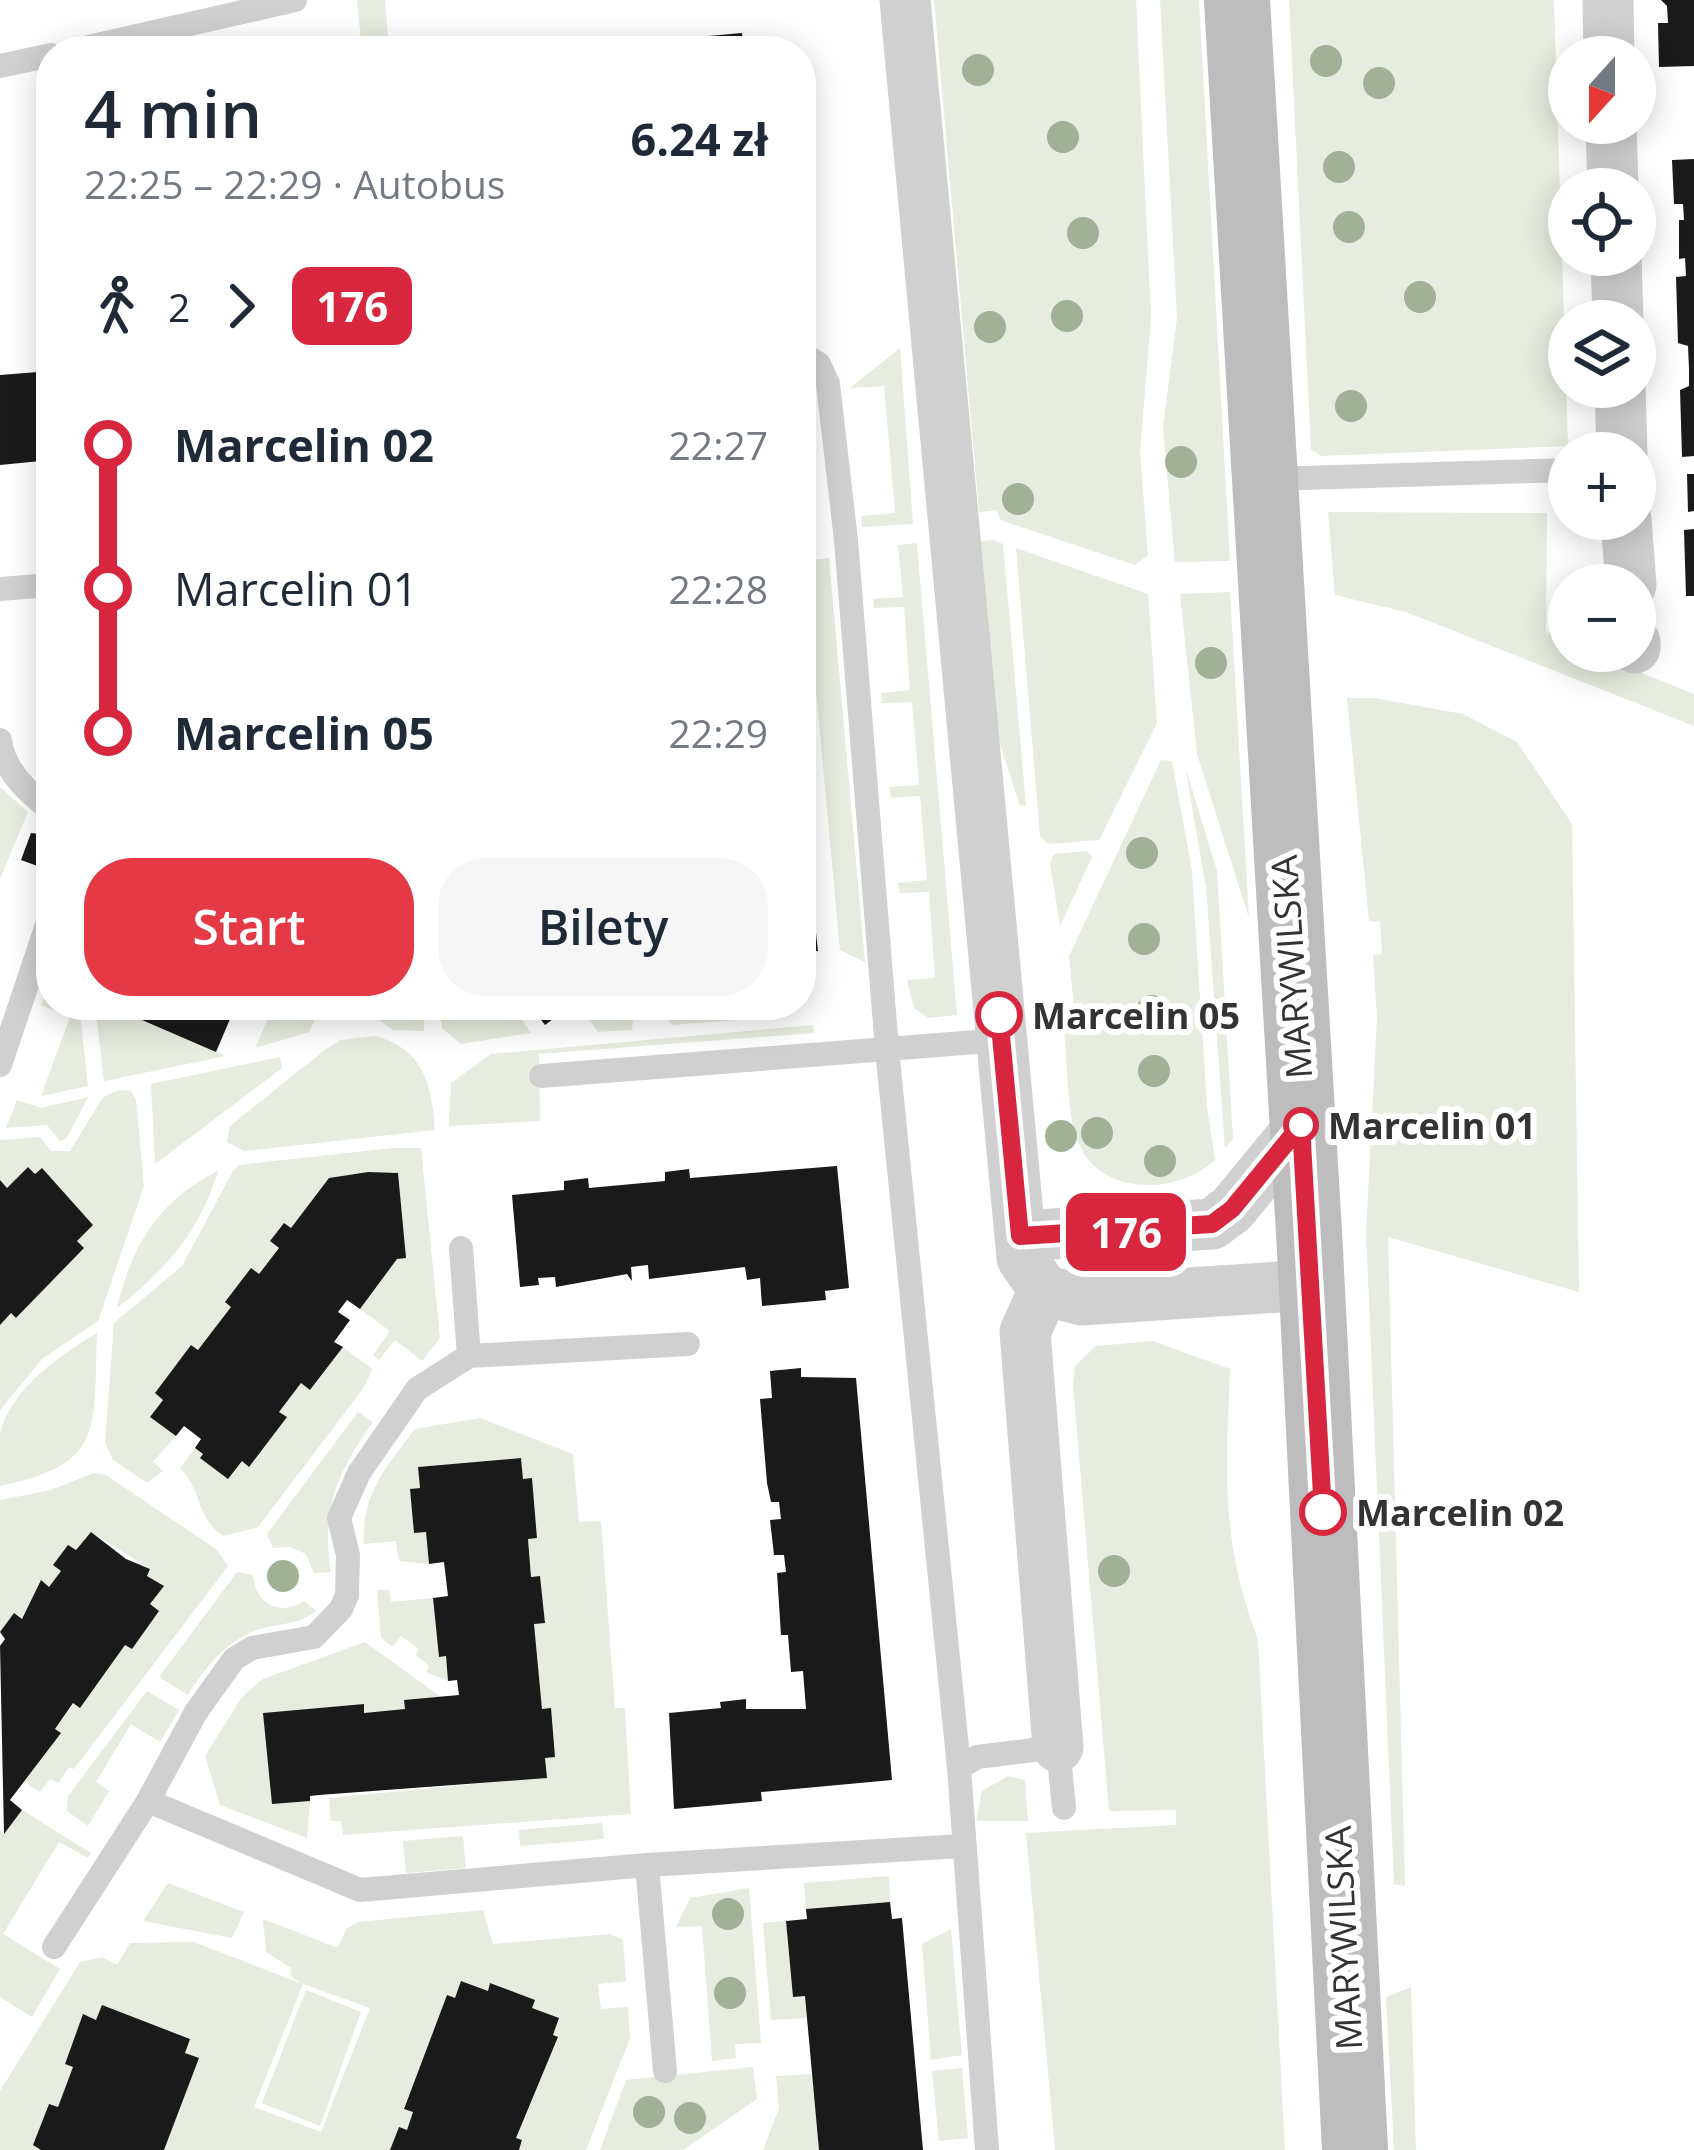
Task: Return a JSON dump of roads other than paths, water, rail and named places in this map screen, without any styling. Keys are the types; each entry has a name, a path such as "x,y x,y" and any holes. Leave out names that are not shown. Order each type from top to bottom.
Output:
{"street":[{"path":"905,0 1022,1258 1044,1290 1081,1300 1311,1286"},
{"name":"MARYWILSKA","path":"1237,0 1311,1286 1354,2150"},
{"path":"1607,0 1608,36"},
{"path":"1020,1236 1212,1224 1232,1209 1301,1125"},
{"path":"1044,1290 1025,1332 1058,1747"}],"lane":[{"path":"137,36 295,0"},
{"path":"0,66 36,58"},
{"path":"816,362 828,384 847,540 887,1048 959,1768 987,2150"},
{"path":"1262,479 1548,471"},
{"path":"0,589 36,586"},
{"path":"0,740 2,755 36,799"},
{"path":"0,1065 36,958"},
{"path":"542,1076 1001,1040"},
{"path":"461,1249 470,1356"},
{"path":"54,1947 148,1801 215,1682 234,1659 252,1648 314,1636 341,1609 348,1567 339,1518 359,1473 418,1389 470,1356 688,1344"},
{"path":"959,1768 977,1756 1058,1747 1064,1808"},
{"path":"148,1801 360,1889 962,1846"},
{"path":"647,1865 664,2071"}],"place":[{"name":"Marcelin 05","path":"999,1015"},
{"name":"Marcelin 01","path":"1301,1125"},
{"name":"Marcelin 02","path":"1323,1512"}]}
